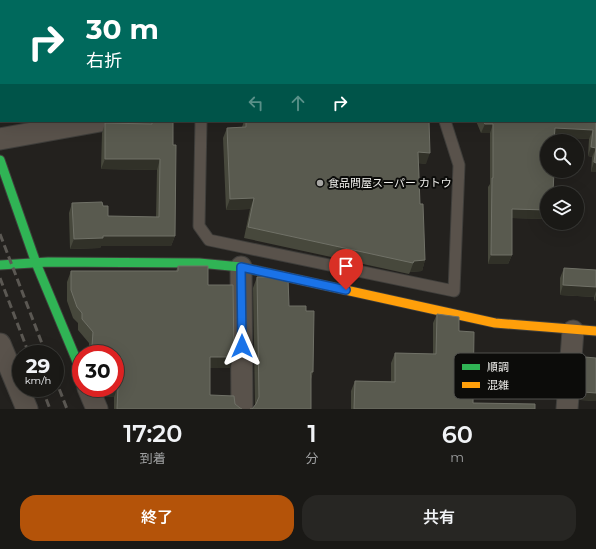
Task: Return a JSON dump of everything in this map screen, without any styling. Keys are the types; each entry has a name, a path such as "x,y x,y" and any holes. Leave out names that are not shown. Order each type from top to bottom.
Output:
{"street":[{"path":"0,139 94,122"},
{"path":"0,160 36,263 72,349"},
{"path":"0,265 36,263 199,263 241,267 495,323 596,332"},
{"path":"241,267 242,409"},
{"path":"571,353 573,330"},
{"path":"0,344 27,409"},
{"path":"92,397 97,409"},
{"path":"567,409 568,399"}],"lane":[{"path":"201,122 199,226 209,240 454,291 460,165 445,122"}],"building":[{"path":"152,122 173,122 173,145 176,145 175,236 103,236 103,238 74,239 72,203 102,202 103,206 108,206 108,216 159,217 160,159 105,159 105,123 152,124"},
{"name":"食品問屋スーパー カトウ","path":"246,122 429,122 430,153 418,152 420,204 423,204 425,260 414,261 413,263 248,227 254,198 230,199 227,128 246,127"},
{"path":"484,122 596,122 596,148 591,147 593,130 555,128 555,134 540,134 540,178 554,178 553,186 540,186 540,210 512,209 512,255 491,255 493,124 485,124"},
{"path":"596,148 596,163 594,162"},
{"path":"178,266 208,266 208,285 233,285 234,357 210,357 210,395 234,396 235,404 242,409 117,409 118,397 124,397 124,345 92,345 93,332 82,319 82,313 77,307 71,290 71,271 178,271"},
{"path":"564,268 596,270 596,287 563,285"},
{"path":"257,277 288,278 289,306 306,306 306,311 314,311 311,409 252,409 259,397"},
{"path":"437,314 459,317 459,331 474,332 474,353 454,353 454,399 473,399 473,403 535,404 535,409 354,409 355,381 395,382 395,353 436,354"},
{"path":"586,357 596,358 596,393 586,392"}],"railway":[{"path":"0,234 43,345"},
{"path":"0,278 26,345"},
{"path":"45,397 50,409"},
{"path":"62,397 67,409"}],"traffic: fast":[{"path":"0,160 36,263 72,349"},
{"path":"0,265 48,262 199,263 241,267 282,276"}],"traffic: slow":[{"path":"282,276 495,323 596,331"}],"place":[{"name":"食品問屋スーパー カトウ","path":"320,183"}],"route":[{"path":"242,346 241,267 346,290"}]}
